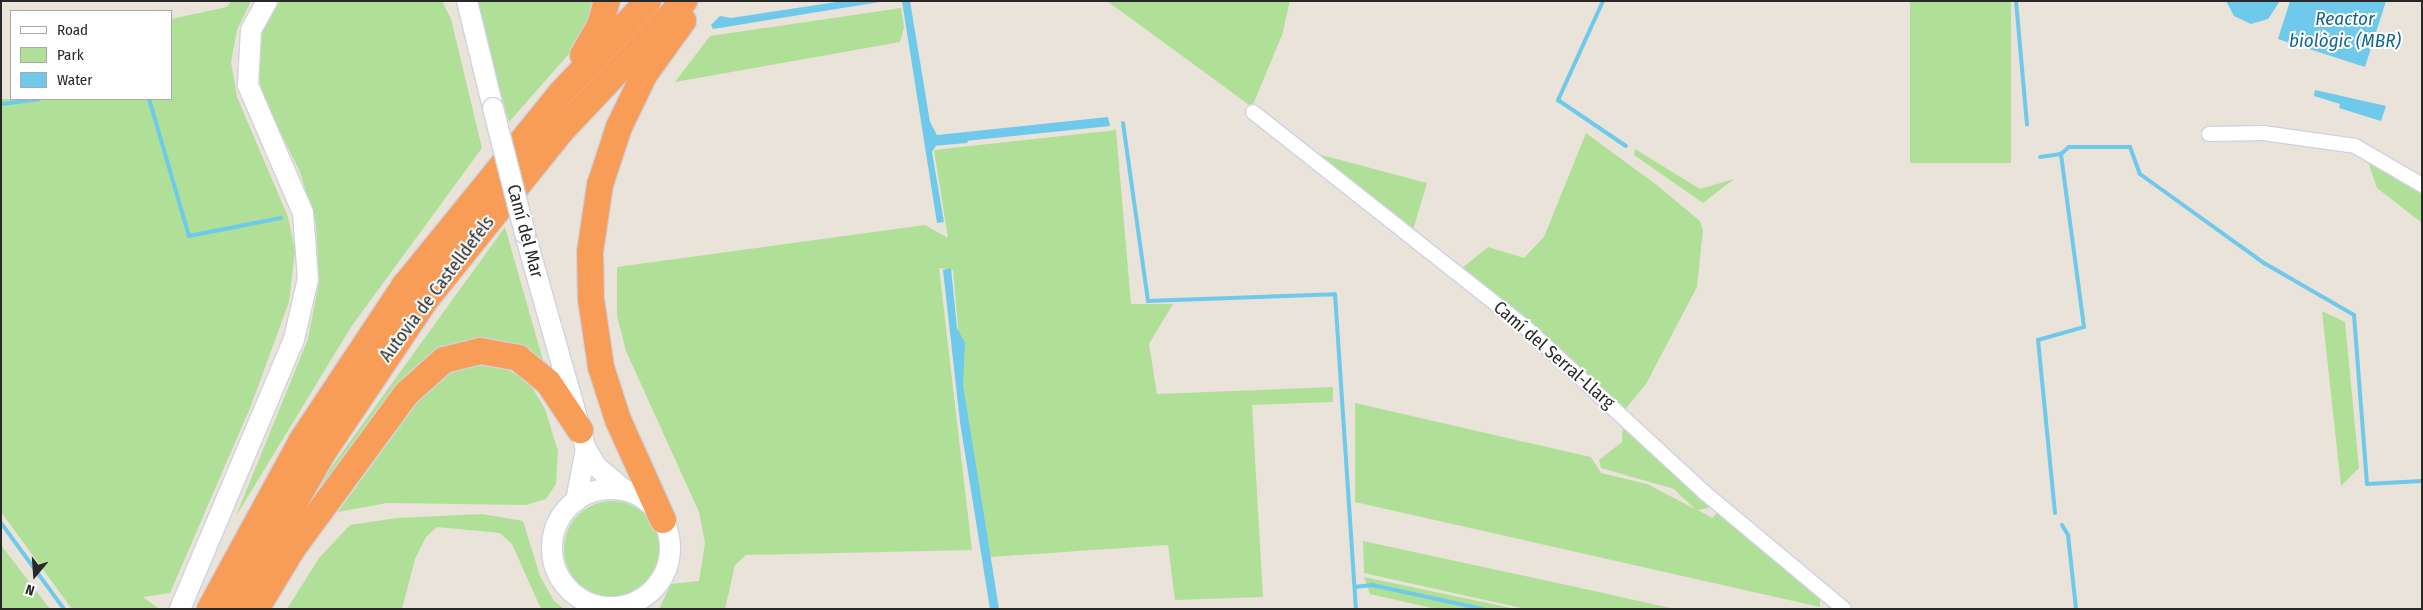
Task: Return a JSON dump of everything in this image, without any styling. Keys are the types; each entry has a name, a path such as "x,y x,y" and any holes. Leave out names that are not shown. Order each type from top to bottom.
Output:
{"highway":[{"path":"562,92 598,30 607,1"},
{"name":"Autovia de Castelldefels","path":"210,609 255,519 354,359 405,285 562,92 648,1"},
{"name":"Autovia de Castelldefels","path":"234,609 322,454 427,298 562,130 684,1"},
{"path":"663,520 618,420 601,367 591,299 590,252 600,185 619,127 644,76 700,1"},
{"path":"256,609 293,548 400,402 444,360 480,350 518,358 548,382 583,440"}],"main road":[{"path":"180,609 294,339 308,279 302,213 248,85 250,30 267,1"},
{"name":"Camí del Mar","path":"466,4 525,234 583,440 597,467 624,490"},
{"name":"Camí del Mar","path":"576,501 583,440"},
{"path":"650,609 670,558 663,520 647,501 624,490 604,489 576,501 555,530 556,570 576,596 610,608 634,604 658,586"}],"street":[{"name":"Camí del Serral-Llarg","path":"1253,112 1524,326 1704,492 1844,609"},
{"path":"2209,134 2263,132 2355,146 2422,185"}],"green space":[{"path":"231,1 251,1 237,30 231,62 237,97 288,217 295,251 289,302 250,408 170,593 143,597 159,609 72,609 1,512 1,99 172,100 172,19 227,7"},
{"path":"280,1 442,1 451,19 482,148 351,327 236,516 308,339 319,282 316,224 300,172 263,97 258,71 263,29"},
{"path":"475,1 593,1 581,40 509,122"},
{"path":"1107,1 1290,1 1282,35 1252,107"},
{"path":"1910,1 2011,1 2011,163 1910,163"},
{"path":"901,8 904,27 900,42 675,82 710,36"},
{"path":"1116,130 1131,304 1173,304 1149,344 1157,394 1333,387 1333,402 1252,405 1263,597 1175,600 1168,545 990,557 963,384 953,270 939,268 972,550 746,555 735,565 725,609 659,609 671,584 699,581 705,543 699,512 626,351 617,316 617,267 925,225 948,238 934,150"},
{"path":"1586,133 1658,186 1700,221 1703,230 1697,287 1646,384 1623,412 1461,269 1488,247 1524,258 1544,237"},
{"path":"1635,149 1700,189 1734,179 1703,203 1634,155"},
{"path":"1314,153 1427,183 1413,230"},
{"path":"2366,156 2422,195 2422,223 2377,188"},
{"path":"505,227 544,364 456,346 259,590 325,476"},
{"path":"2322,311 2345,322 2359,468 2341,486"},
{"path":"467,363 495,365 536,382 533,389 545,409 558,451 556,484 546,499 526,505 387,503 338,512 435,378"},
{"path":"1355,403 1591,457 1601,473 1647,484 1695,509 1674,489 1601,468 1599,460 1622,442 1623,424 1711,502 1708,508 1698,510 1712,518 1719,511 1820,595 1820,607 1355,502"},
{"path":"612,501 631,504 646,515 657,530 660,549 657,568 646,583 631,594 612,597 593,594 578,583 567,568 564,549 567,530 578,515 593,504"},
{"path":"482,514 523,521 540,576 554,601 564,609 541,609 512,544 500,533 437,527 426,537 415,559 402,609 287,609 319,558 350,525 397,518"},
{"path":"1363,541 1675,609 1526,609 1364,573"},
{"path":"1,545 50,609 1,609"},
{"path":"1364,577 1516,609 1436,609 1370,594"}],"water":[{"path":"843,1 886,1 713,29 711,25 720,16 731,18"},
{"path":"902,1 910,1 930,122 937,135 1108,117 1110,126 937,144 932,152 944,222 937,223"},
{"path":"2226,1 2280,1 2268,19 2251,24 2234,16"},
{"name":"Reactor biològic (MBR)","path":"2290,1 2386,1 2365,67 2278,39"},
{"path":"2315,90 2386,106 2381,121 2339,108 2340,104 2314,96"},
{"path":"951,268 957,328 965,343 963,384 999,609 990,609 960,422 943,270"}],"waterway":[{"path":"1603,1 1558,100 1626,146"},
{"path":"2016,1 2027,125"},
{"path":"1,104 31,100"},
{"path":"149,100 189,236 281,218"},
{"path":"1123,123 1148,301 1335,294 1356,609"},
{"path":"933,144 966,141"},
{"path":"2040,157 2061,154 2069,147 2130,147 2140,174 2264,263 2354,315 2367,484 2422,481"},
{"path":"2055,513 2038,340 2084,327 2061,154"},
{"path":"1,523 64,609"},
{"path":"2062,525 2068,535 2076,609"},
{"path":"1355,587 1372,585 1483,609"}]}
